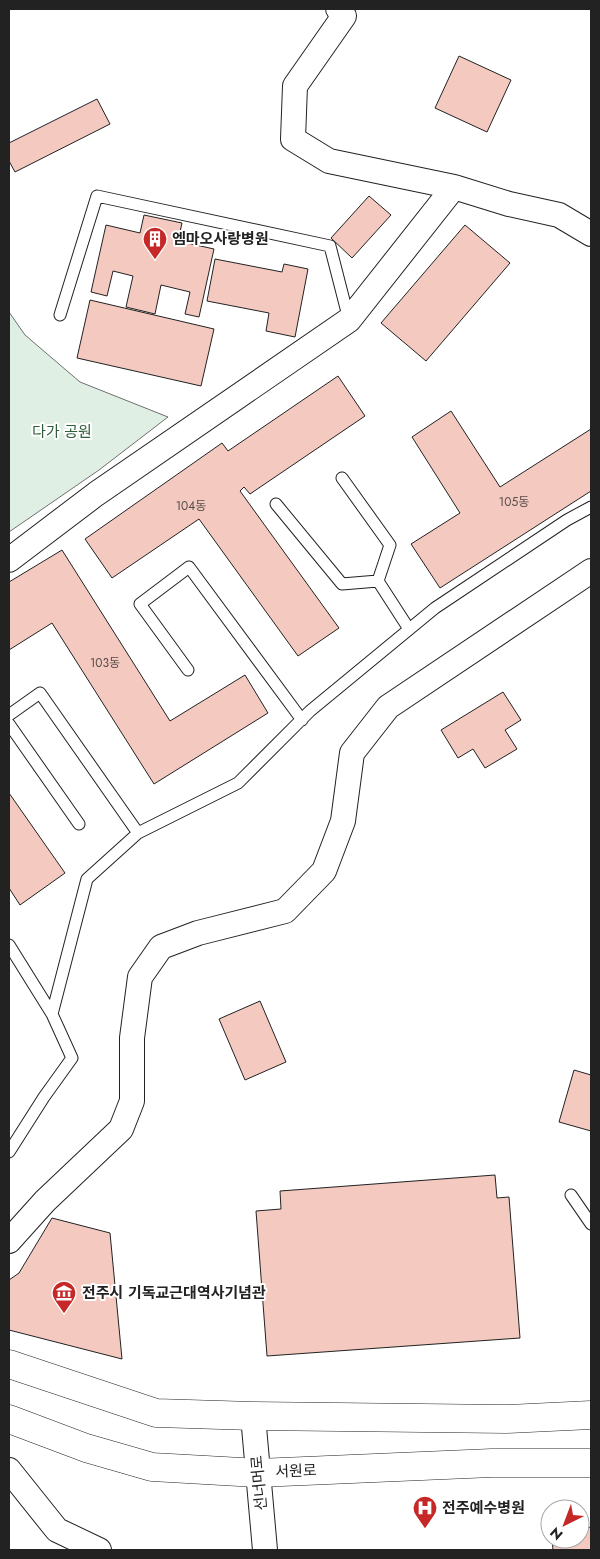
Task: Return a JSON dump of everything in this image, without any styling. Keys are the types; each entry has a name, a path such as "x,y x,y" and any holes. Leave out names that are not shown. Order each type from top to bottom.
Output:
{"street":[{"path":"338,9 344,16 295,86 293,139 329,161 454,187 509,204 559,215 591,234"},
{"path":"9,560 96,494 349,320 454,187"},
{"path":"9,1241 45,1202 121,1129 132,1102 132,1038 140,977 161,947 198,933 286,911 324,872 343,820 352,753 388,707 591,571"},
{"path":"9,1364 156,1414 506,1418 591,1416"},
{"name":"선너머로","path":"253,1416 265,1550"},
{"name":"서원로","path":"9,1419 86,1448 152,1467 258,1473 492,1463 591,1463"},
{"path":"9,1470 57,1530 99,1550"}],"lane":[{"path":"60,315 97,196 330,246 349,320"},
{"path":"342,478 390,545 378,581"},
{"path":"276,504 342,584 378,581"},
{"path":"52,1014 86,879 138,833 238,783 302,720 434,608 567,520 591,507"},
{"path":"188,670 140,604 189,567 302,720"},
{"path":"378,581 409,629"},
{"path":"9,715 40,693 138,833"},
{"path":"9,724 79,824"},
{"path":"9,945 52,1014 72,1058 44,1097 9,1152"},
{"path":"571,1195 591,1224"}],"green space":[{"name":"다가 공원","path":"9,312 25,335 80,382 168,417 99,470 9,532"}],"building":[{"path":"459,56 511,80 487,132 435,108"},
{"path":"97,99 110,124 15,172 9,161 9,143"},
{"path":"369,196 391,215 352,258 331,238"},
{"name":"엠마오사랑병원","path":"144,215 182,223 178,241 214,249 199,317 185,314 190,292 161,285 155,314 126,307 133,276 113,271 107,296 91,292 106,225 140,233"},
{"path":"465,225 510,263 426,361 381,323"},
{"path":"215,259 282,272 284,264 308,269 295,337 266,331 269,313 207,301"},
{"path":"90,300 214,329 201,386 77,358"},
{"path":"338,376 365,416 250,494 244,487 240,491 339,628 298,656 199,519 112,578 85,539 222,443 228,451"},
{"path":"451,411 500,487 591,429 591,491 440,588 411,544 460,513 412,437"},
{"path":"62,550 170,721 245,675 268,713 154,784 52,623 9,650 9,582"},
{"path":"503,692 521,720 505,730 517,749 485,768 473,749 458,758 441,730"},
{"path":"9,793 65,873 20,905 9,888"},
{"path":"260,1001 286,1062 245,1080 219,1019"},
{"path":"574,1070 591,1075 591,1131 559,1122"},
{"path":"495,1175 497,1198 509,1197 520,1338 267,1356 256,1211 281,1209 280,1191"},
{"path":"52,1218 110,1233 122,1359 9,1330 9,1280 19,1273"},
{"path":"590,1527 591,1550 553,1550 590,1549"}],"place":[{"name":"엠마오사랑병원","path":"155,260"},
{"name":"전주시 기독교근대역사기념관","path":"64,1314"},
{"name":"전주예수병원","path":"425,1529"}]}
